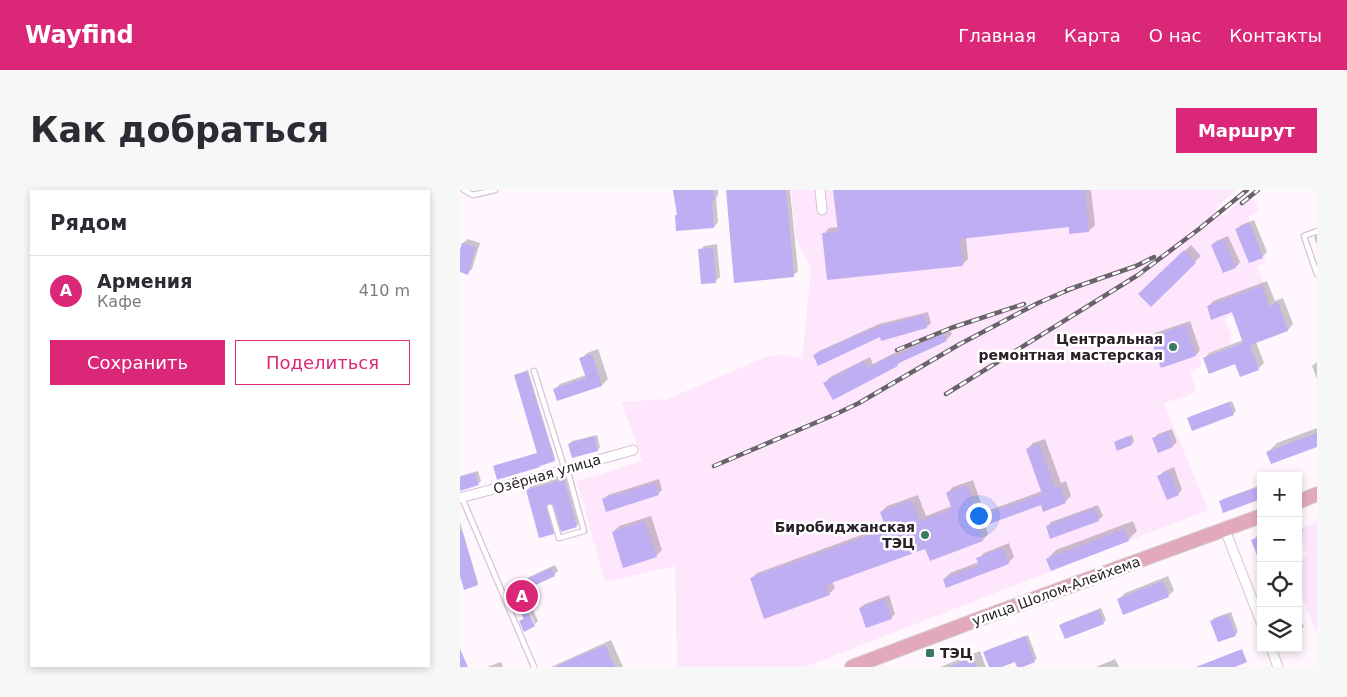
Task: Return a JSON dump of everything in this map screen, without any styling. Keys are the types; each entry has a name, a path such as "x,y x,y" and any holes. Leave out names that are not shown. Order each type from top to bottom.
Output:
{"main road":[{"path":"1302,500 1317,494"},
{"name":"улица Шолом-Алейхема","path":"852,667 1258,517"}],"street":[{"path":"820,190 822,210"},
{"name":"Озёрная улица","path":"461,497 566,470 633,450"},
{"path":"1225,530 1257,612"},
{"path":"1272,652 1278,667"}],"lane":[{"path":"464,190 473,195 495,190"},
{"path":"1317,231 1304,236 1317,274"},
{"path":"534,371 584,532 559,538 550,507"},
{"path":"461,497 534,667"}],"path":[{"path":"1108,658 1118,664 1119,667"}],"shaded area":[{"name":"Биробиджанская ТЭЦ","path":"791,190 1236,190 1216,208 1222,216 1249,194 1256,203 1259,212 1248,217 1266,263 1258,266 1270,301 1225,318 1232,338 1229,339 1231,345 1199,357 1202,366 1190,371 1196,389 1193,394 1164,403 1208,510 805,667 677,667 675,566 605,582 577,481 643,461 621,402 667,399 769,356 782,354 802,359 811,269 796,239"},
{"path":"1317,522 1317,634 1302,596 1302,558 1307,556 1302,544 1302,528"}],"building":[{"path":"673,190 713,190 715,201 712,201 714,228 676,231 675,215 677,215"},
{"path":"726,190 786,190 794,277 734,283"},
{"path":"833,190 1085,190 1089,232 1069,234 1069,227 960,239 963,266 827,280 822,233 838,232"},
{"path":"1250,223 1263,258 1249,263 1235,229"},
{"path":"1224,239 1236,268 1223,273 1211,245"},
{"path":"462,243 476,247 468,275 460,272 460,250"},
{"path":"713,248 716,283 701,284 698,249"},
{"path":"1184,250 1196,263 1151,307 1138,294"},
{"path":"1262,286 1269,306 1278,302 1288,331 1250,345 1259,370 1240,377 1235,364 1209,374 1203,358 1243,343 1232,312 1211,320 1207,306"},
{"path":"924,315 927,328 881,341 880,337 818,366 813,355 874,328"},
{"name":"Центральная ремонтная мастерская","path":"1186,325 1196,356 1161,368 1150,337"},
{"path":"943,333 947,341 897,364 898,366 833,400 823,383 864,361 868,368"},
{"path":"592,354 602,386 557,401 553,389 586,378 579,358"},
{"path":"527,371 555,461 497,480 493,466 537,453 514,375"},
{"path":"1229,402 1234,415 1192,431 1187,418"},
{"path":"1168,432 1173,447 1158,453 1152,438"},
{"path":"1317,433 1317,447 1271,464 1266,452"},
{"path":"594,436 598,451 572,458 568,444"},
{"path":"1129,436 1132,445 1117,451 1114,442"},
{"name":"Биробиджанская ТЭЦ","path":"1039,444 1055,488 1060,486 1066,503 1043,512 1041,505 978,528 983,541 930,561 925,549 826,585 830,595 764,619 750,578 886,529 880,512 912,500 920,521 952,509 946,493 967,485 978,517 1042,494 1026,449"},
{"path":"1169,471 1179,495 1167,500 1157,476"},
{"path":"475,473 479,485 460,491 460,477"},
{"path":"564,479 577,527 561,532 554,506 549,503 546,508 554,534 539,538 526,490"},
{"path":"655,483 659,495 606,512 602,499"},
{"path":"1257,487 1257,500 1223,513 1219,501"},
{"path":"1094,508 1099,521 1050,539 1046,526"},
{"path":"645,521 657,557 623,568 612,532"},
{"path":"1124,529 1129,541 1051,571 1046,559"},
{"path":"460,531 462,531 478,585 464,590 460,576"},
{"path":"1257,538 1257,555 1251,540"},
{"path":"1003,548 1009,564 946,588 943,579 979,565 976,558"},
{"path":"551,568 555,576 527,589 534,603 526,607 535,626 524,632 519,621 524,619 510,590 524,583 523,581"},
{"path":"1163,581 1169,597 1123,615 1117,599"},
{"path":"885,599 892,619 866,628 859,608"},
{"path":"1099,610 1104,624 1065,639 1059,625"},
{"path":"1228,614 1236,636 1218,642 1210,621"},
{"path":"1025,636 1035,662 1023,667 1017,667 1015,662 1002,667 989,667 983,652"},
{"path":"605,645 615,667 555,667"},
{"path":"460,649 468,667 460,667"},
{"path":"1242,649 1247,662 1235,667 1196,667"},
{"path":"973,657 977,667 949,667"}],"railway":[{"path":"946,394 1138,275 1247,190"},
{"path":"1242,203 1258,190"},
{"path":"1067,290 1136,266 1154,257"},
{"path":"714,466 859,403 960,344 1038,303 1073,288"},
{"path":"897,350 951,328 1024,304"}],"place":[{"name":"Центральная ремонтная мастерская","path":"1173,347"},
{"name":"Биробиджанская ТЭЦ","path":"925,535"},
{"name":"Армения","path":"522,596"},
{"name":"ТЭЦ","path":"930,653"}]}
